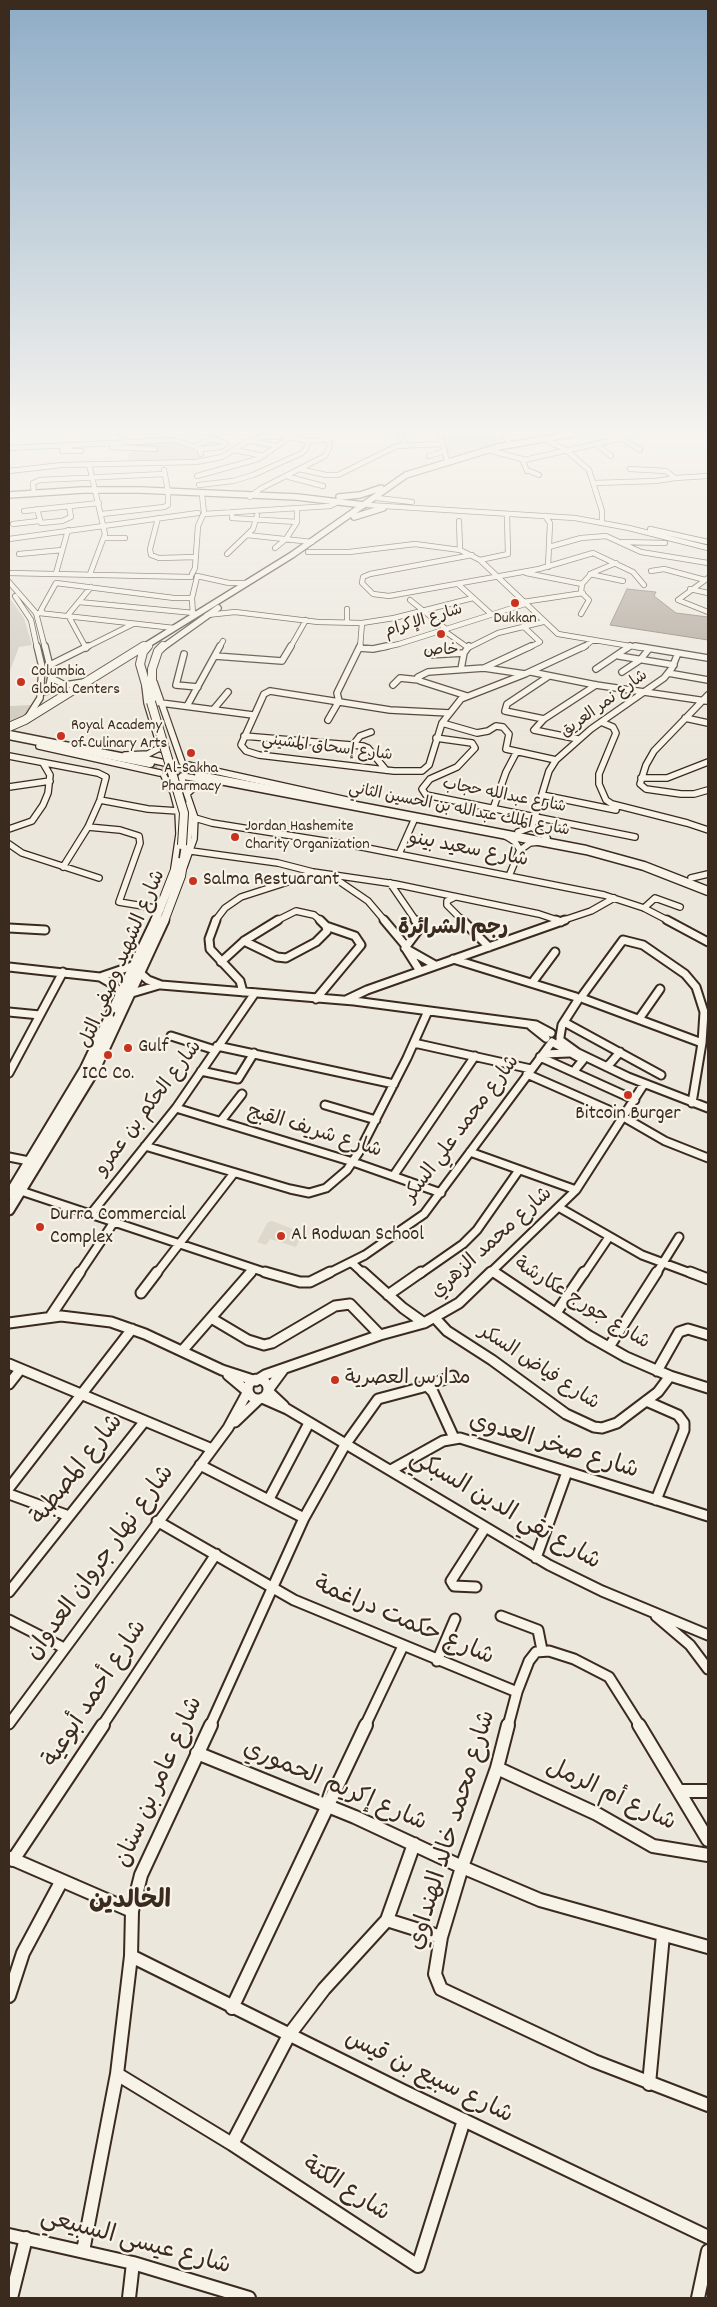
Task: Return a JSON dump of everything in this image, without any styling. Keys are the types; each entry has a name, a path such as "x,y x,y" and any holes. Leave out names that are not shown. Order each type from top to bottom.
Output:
{"highway":[{"path":"9,735 41,744"},
{"path":"9,740 41,744 148,765"},
{"name":"شارع الملك عبدالله بن الحسين الثاني","path":"201,774 354,804 518,832 644,866 708,891"},
{"name":"شارع الملك عبدالله بن الحسين الثاني","path":"354,804 415,818 627,855 708,885"}],"main road":[{"path":"207,615 308,552 318,542"},
{"path":"9,727 23,722 26,718 150,643 193,614 318,542"},
{"name":"شارع الشهيد وصفي التل","path":"138,969 187,848 184,813 152,687 153,661 160,649 207,615"},
{"name":"شارع الشهيد وصفي التل","path":"150,643 143,652 140,664 145,684 156,703"},
{"name":"شارع الشهيد وصفي التل","path":"9,1195 29,1162 74,1098 173,900 177,876"},
{"name":"شارع الشهيد وصفي التل","path":"9,1210 67,1108"}],"street":[{"path":"56,573 65,542"},
{"path":"90,574 103,542"},
{"path":"152,542 151,555 160,558 196,557"},
{"path":"79,602 193,614 192,598 198,542"},
{"path":"227,554 241,542"},
{"path":"276,548 283,542"},
{"path":"301,542 315,544 324,550"},
{"path":"460,542 460,550"},
{"path":"480,560 508,554 508,542"},
{"path":"548,567 549,542"},
{"path":"549,547 568,542"},
{"path":"618,542 665,543"},
{"path":"618,542 641,552 708,563"},
{"path":"690,542 708,548"},
{"path":"308,552 324,550 349,552 416,544 460,550 480,560 543,622 558,634 708,658"},
{"path":"19,554 62,550"},
{"path":"472,555 370,574 362,580 373,594 382,596 548,567 592,553 635,573 644,585"},
{"path":"581,614 589,600 580,590 582,584 590,574 616,563"},
{"path":"650,571 664,569 707,579"},
{"path":"521,572 582,584"},
{"path":"10,573 178,575 209,578 229,583 245,583"},
{"path":"590,574 624,581"},
{"path":"707,579 690,589 678,601 708,612"},
{"path":"9,582 36,613 49,658 52,676 56,682 65,684 90,680"},
{"path":"229,583 235,590"},
{"path":"43,613 41,610 55,584 174,598 192,598"},
{"path":"458,584 491,614"},
{"path":"68,615 91,587"},
{"path":"9,589 23,605 29,616 41,658 41,692 37,705 26,718"},
{"path":"690,589 708,593"},
{"name":"شارع الإكرام","path":"359,648 389,646 524,603 583,594"},
{"path":"207,615 235,612 306,620 362,623 423,611 473,598"},
{"path":"410,600 465,650"},
{"path":"225,606 235,612"},
{"path":"347,609 347,623"},
{"path":"36,613 174,628"},
{"path":"68,615 86,648"},
{"path":"215,656 282,661 306,620"},
{"path":"428,654 465,650 494,634 543,622"},
{"path":"50,666 134,623"},
{"path":"328,720 339,701 337,693 359,648 362,623"},
{"path":"484,668 540,642 523,626"},
{"path":"436,738 442,723 467,696 528,673 585,647 593,640"},
{"path":"187,706 223,641"},
{"path":"596,669 619,656 630,646"},
{"path":"622,672 640,660 649,649"},
{"path":"461,669 465,650"},
{"path":"663,651 675,662"},
{"path":"184,654 176,685 198,687"},
{"name":"شارع نمر العريق","path":"532,826 549,771 556,760 578,739 600,722 647,692 668,673 680,654"},
{"path":"619,656 640,660 675,662"},
{"path":"41,658 49,658"},
{"path":"419,680 419,676 425,672 484,668 549,676 706,701"},
{"path":"668,673 708,680"},
{"path":"41,692 48,691 52,676"},
{"path":"544,719 508,712 504,708 511,701 549,676"},
{"path":"393,685 400,678 419,680 467,696"},
{"path":"145,684 145,696 166,763"},
{"path":"578,739 534,730 544,719 596,685"},
{"name":"شارع إسحاق المشيني","path":"339,701 270,691 264,694 253,715 244,736 242,747 253,753 413,772 425,770 436,738"},
{"path":"213,710 228,692"},
{"path":"708,695 706,701 685,718 651,755 640,785 652,790 691,795 708,790"},
{"path":"339,701 390,710 450,713"},
{"path":"182,762 156,703 253,715"},
{"path":"685,718 708,723"},
{"path":"600,722 612,727 616,733 598,774 599,784 606,800 617,806 707,828"},
{"path":"442,723 477,733 501,726 508,734 506,749 556,760"},
{"path":"353,745 360,736 371,732"},
{"path":"244,736 353,745 368,748 386,770"},
{"name":"شارع عبدالله حجاب","path":"436,738 472,743 475,748 458,767 430,779 423,787 424,793 493,809 635,837"},
{"path":"41,744 125,755 148,754 161,747"},
{"path":"163,756 174,756 177,751"},
{"path":"493,809 506,772 516,753"},
{"path":"125,755 148,765 162,774 182,776 201,774"},
{"path":"9,756 98,773 106,777 100,800 88,827 63,866"},
{"path":"9,761 16,758"},
{"path":"148,765 182,762 217,783"},
{"path":"641,778 667,778 708,762"},
{"path":"9,829 35,818 47,798 50,781 48,771 43,763"},
{"path":"166,763 160,768 173,792 178,811 177,876"},
{"path":"182,776 190,770 188,765"},
{"path":"182,776 188,791 195,821 187,848 278,863 310,872 390,883 539,914 561,922"},
{"path":"9,787 50,781"},
{"path":"188,791 198,784 217,783 323,803 354,804"},
{"path":"173,792 178,786 188,791"},
{"path":"542,795 687,823"},
{"path":"100,800 148,809 178,811"},
{"path":"399,854 415,818"},
{"name":"شارع سعيد بينو","path":"195,821 399,854 614,898 644,908 708,942"},
{"path":"509,876 520,850 530,843 544,839 532,826 518,832"},
{"path":"88,827 120,830 139,836 140,843 119,902 161,909"},
{"path":"502,834 515,842 520,850"},
{"path":"9,844 22,854 99,878"},
{"path":"243,992 240,981 210,949 209,939 214,923 225,908 241,897 300,878 310,872"},
{"path":"328,874 368,901 405,947 420,971"},
{"path":"691,878 708,874"},
{"path":"390,883 420,928 405,947"},
{"path":"455,897 447,901 447,906 489,947"},
{"path":"347,1002 420,971 603,906 614,898"},
{"path":"644,908 655,898 680,908"},
{"path":"221,962 244,941 268,924 296,911 309,912 326,926 355,936 361,945 320,999"},
{"path":"244,941 277,957 286,958 322,938 327,931 326,926"},
{"path":"9,928 45,930"},
{"name":"شارع محمد علي السكر","path":"21,1191 254,1269 304,1283 352,1263 413,1224 441,1194 542,1055 618,944 623,940 635,941 652,950 679,969 696,987 704,1012 702,1043"},
{"path":"405,947 435,966"},
{"path":"532,983 555,952"},
{"path":"453,959 580,998 702,1043 692,1103"},
{"path":"9,967 100,977 114,984 126,994 161,985"},
{"path":"100,977 138,969 145,979 161,985 320,999 533,1025 555,1034 620,1052 661,1075"},
{"path":"9,1073 63,972"},
{"path":"640,1019 660,990"},
{"path":"347,1002 358,994 370,991"},
{"path":"370,991 370,1000 375,1005"},
{"path":"171,1036 216,1048 255,993"},
{"path":"145,1146 309,1193 332,1185 353,1162 394,1084 428,1011"},
{"path":"9,1012 40,1015"},
{"path":"533,1025 555,1034 578,1052 643,1086"},
{"path":"555,1034 569,1053 583,1060 643,1086 708,1108"},
{"path":"414,1043 475,1056 529,1071 624,1118 665,1141 708,1158"},
{"name":"شارع الحكم بن عمرو","path":"90,1215 176,1108 216,1048 254,1054 394,1084"},
{"path":"607,1067 620,1052"},
{"path":"542,1055 569,1053"},
{"path":"201,1070 238,1079 254,1054"},
{"path":"542,1055 635,1100"},
{"path":"394,1175 475,1056"},
{"path":"574,1071 583,1060"},
{"name":"شارع محمد الزهري","path":"256,1380 265,1375 380,1335 424,1323 459,1303 560,1208 576,1190 643,1086"},
{"path":"221,1121 242,1094"},
{"path":"325,1104 376,1120"},
{"name":"شارع شريف القبج","path":"176,1108 394,1175 441,1194"},
{"path":"470,1152 576,1190"},
{"path":"9,1157 29,1162"},
{"path":"388,1295 463,1244 477,1230 520,1170"},
{"path":"141,1293 234,1173"},
{"path":"560,1208 609,1237 661,1264 708,1278"},
{"path":"50,1317 114,1222"},
{"path":"556,1313 609,1237"},
{"path":"609,1347 679,1237"},
{"path":"352,1263 388,1295 424,1323"},
{"path":"182,1351 254,1269"},
{"name":"شارع جورج عكارشة","path":"492,1271 609,1347 657,1371 708,1388"},
{"path":"211,1318 248,1340 264,1345 272,1343 335,1306 350,1304 380,1335"},
{"path":"10,1323 50,1317 92,1318 132,1329 222,1370 265,1382 265,1394"},
{"name":"شارع فياض السكر","path":"435,1318 447,1331 492,1360 566,1414 586,1425 602,1428 610,1427 658,1392 670,1376"},
{"path":"9,1488 132,1329"},
{"path":"657,1371 679,1332 688,1329 708,1335"},
{"path":"9,1364 80,1396 212,1449"},
{"path":"9,1384 20,1370"},
{"path":"222,1370 252,1398 265,1394 282,1370"},
{"name":"شارع عامر بن سنان","path":"83,2251 117,2074 130,1956 132,1911 141,1875 274,1589 304,1518 345,1445 378,1399 427,1386 453,1376"},
{"path":"247,1392 249,1384 256,1380"},
{"path":"427,1386 433,1392 454,1438"},
{"name":"شارع نهار جروان العدوان","path":"10,1719 228,1428 247,1392"},
{"name":"شارع نهار جروان العدوان","path":"228,1428 265,1394"},
{"name":"شارع تقي الدين السبكي","path":"265,1394 345,1445 391,1470 536,1558 586,1584 708,1635"},
{"path":"646,1401 678,1415 684,1423 656,1500"},
{"name":"شارع المصطبة","path":"9,1592 144,1422"},
{"path":"269,1499 309,1423"},
{"name":"شارع صخر العدوي","path":"391,1470 443,1441 454,1438 472,1441 708,1516"},
{"path":"200,1465 304,1518"},
{"path":"536,1558 567,1472"},
{"path":"9,1494 69,1516"},
{"name":"شارع حكمت دراغمة","path":"157,1521 274,1589 437,1661 517,1692"},
{"path":"476,1587 454,1586 451,1581 485,1528"},
{"name":"شارع أحمد أبوعية","path":"11,1859 216,1554"},
{"path":"648,1610 690,1645 708,1668"},
{"path":"501,1616 538,1630 542,1650 588,1665 609,1677 681,1791 708,1840"},
{"path":"437,1661 455,1619"},
{"path":"9,1620 64,1648"},
{"path":"232,2008 403,1646"},
{"name":"شارع محمد خالد الهنداوي","path":"542,1650 533,1655 517,1692 497,1768 462,1867 441,1937 434,1974 441,1989 448,1994 520,2028 650,2084 708,2105"},
{"name":"شارع إكريم الحموري","path":"198,1753 327,1805 462,1867 559,1907 708,1947"},
{"name":"شارع أم الرمل","path":"497,1768 598,1814 653,1846 708,1855"},
{"path":"681,1791 708,1791"},
{"path":"232,2144 290,2035 324,1989 387,1920 414,1844"},
{"path":"11,1859 132,1911"},
{"path":"9,1989 23,1953 62,1882"},
{"path":"387,1920 441,1937"},
{"path":"650,2084 664,1936"},
{"name":"شارع سبيع بن قيس","path":"130,1956 232,2008 708,2237"},
{"name":"شارع الكتة","path":"117,2074 232,2144 418,2266 464,2120"},
{"name":"شارع عيسى السبيعي","path":"9,2235 133,2263 249,2298"},
{"path":"11,2298 26,2238"},
{"path":"698,2298 708,2251"},
{"path":"129,2298 133,2263"}],"shaded area":[{"path":"627,589 656,592 654,596 676,613 708,617 708,640 610,625"},
{"path":"9,597 24,618 32,645 19,647 9,673"},
{"path":"31,705 22,719 9,723 9,706"},
{"name":"Al Rodwan School","path":"272,1221 303,1233 296,1247 270,1239 266,1245 257,1242 268,1222"}],"tunnel":[{"path":"150,763 202,773"}],"place":[{"name":"Dukkan","path":"515,603"},
{"name":"خاص","path":"441,634"},
{"name":"Columbia Global Centers","path":"21,682"},
{"name":"Royal Academy of Culinary Arts","path":"61,736"},
{"name":"Al-Sakha Pharmacy","path":"191,753"},
{"name":"Jordan Hashemite Charity Organization","path":"235,837"},
{"name":"Salma Restuarant","path":"193,881"},
{"name":"Gulf","path":"128,1048"},
{"name":"ICC Co.","path":"108,1055"},
{"name":"Bitcoin Burger","path":"628,1095"},
{"name":"Durra Commercial Complex","path":"40,1227"},
{"name":"Al Rodwan School","path":"281,1236"},
{"name":"مدارس العصرية","path":"335,1380"}],"district":[{"name":"رجم الشرائرة","path":"453,930"},
{"name":"الخالدين","path":"130,1904"}]}
